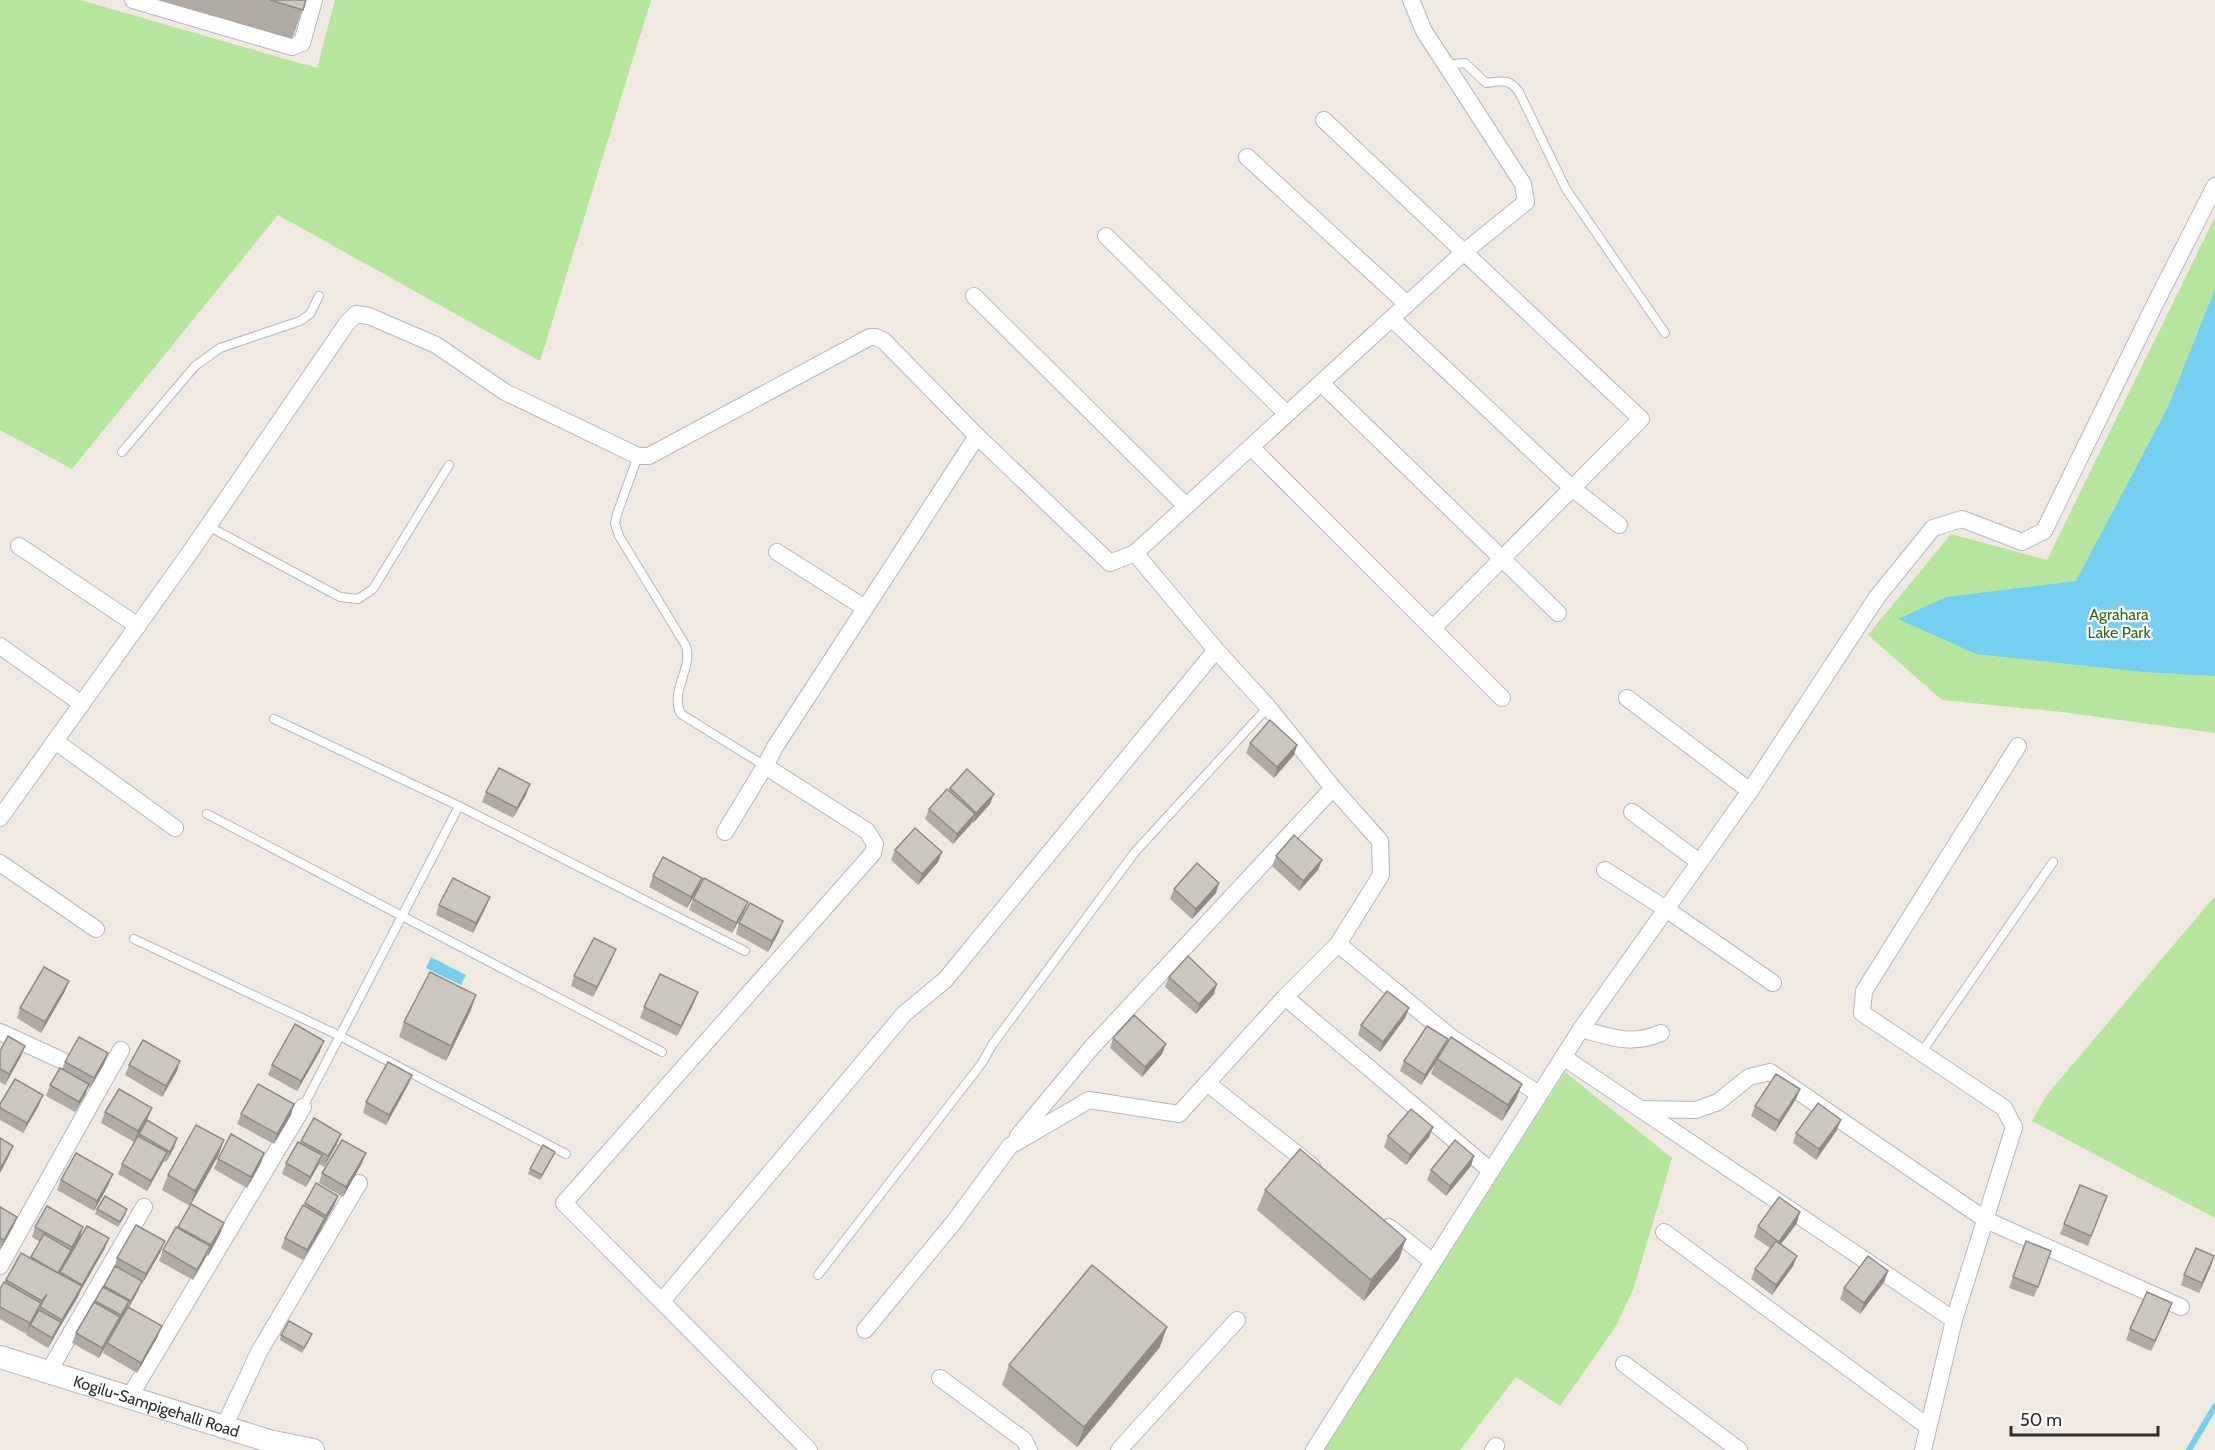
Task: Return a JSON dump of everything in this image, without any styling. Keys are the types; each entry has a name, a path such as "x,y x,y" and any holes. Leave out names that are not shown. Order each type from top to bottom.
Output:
{"street":[{"path":"133,0 292,47 302,43 314,0"},
{"path":"0,818 138,626 347,323 356,314 369,316 436,345 505,392 638,456 649,456 660,452 870,337 876,337 884,341 977,436 1110,563 1135,554 1464,252 1526,202 1523,184 1424,31 1411,0"},
{"path":"1324,120 1641,418 1433,628"},
{"path":"1247,157 1407,304"},
{"path":"1314,1450 1581,1029 1750,791 1877,597 1933,528 1962,519 2022,542 2044,531 2215,186"},
{"path":"1106,236 1287,414"},
{"path":"974,296 1186,506"},
{"path":"1392,319 1572,489 1619,525"},
{"path":"1322,382 1558,613"},
{"path":"725,832 775,747 977,436"},
{"path":"1251,447 1502,698"},
{"path":"19,546 138,626"},
{"path":"777,552 865,608"},
{"path":"1010,1146 1089,1100 1179,1114 1285,997 1338,944 1381,875 1380,842 1268,707 1216,650 1135,554"},
{"path":"0,646 82,704"},
{"path":"662,1302 904,1014 945,980 1216,650"},
{"path":"1627,698 1750,791"},
{"path":"55,741 175,828"},
{"path":"1923,1450 1954,1320 2014,1127 2004,1108 1862,1013 1864,992 2018,746"},
{"path":"765,766 867,831 875,844 873,853 564,1203 809,1450"},
{"path":"865,1330 954,1222 1010,1146 1092,1047 1333,788"},
{"path":"1632,813 1699,862"},
{"path":"0,863 96,928"},
{"path":"1605,870 1773,983"},
{"path":"1338,944 1452,1038 1539,1094"},
{"path":"1285,997 1491,1171"},
{"path":"1581,1029 1628,1041 1646,1040 1661,1033"},
{"path":"0,1032 61,1060"},
{"path":"0,1266 121,1050"},
{"path":"1563,1057 1954,1320"},
{"path":"1640,1109 1696,1110 1718,1102 1749,1077 1770,1072 1986,1220 2181,1307"},
{"path":"1207,1083 1324,1176"},
{"path":"130,1396 303,1107"},
{"path":"224,1427 259,1352 359,1183"},
{"path":"49,1371 144,1208"},
{"path":"1378,1219 1432,1262"},
{"path":"1664,1232 1928,1426"},
{"path":"1119,1450 1237,1320"},
{"name":"Kogilu-Sampigehalli Road","path":"1,1359 49,1371 269,1441 313,1450"},
{"path":"1624,1364 1739,1450"},
{"path":"940,1378 1024,1440 1029,1450"}],"lane":[{"path":"1446,65 1465,63 1486,83 1504,81 1512,83 1519,92 1566,189 1665,333"},
{"path":"122,452 195,366 220,348 300,321 310,314 319,296"},
{"path":"638,456 615,524 619,536 686,646 688,657 676,699 677,707 681,714 765,766"},
{"path":"208,526 340,597 358,599 373,589 449,465"},
{"path":"818,1275 982,1063 992,1045 1135,852 1268,707"},
{"path":"274,719 459,806 745,951"},
{"path":"303,1107 459,806"},
{"path":"207,814 662,1052"},
{"path":"1921,1053 2053,862"},
{"path":"134,939 340,1036 566,1154"}],"green space":[{"path":"0,0 80,0 317,68 335,0 651,0 540,361 278,215 72,469 0,430"},
{"name":"Agrahara Lake Park","path":"2215,217 2215,733 2062,712 1942,700 1868,635 1951,534 2047,560"},
{"path":"2215,896 2215,1218 2032,1121 2046,1096"},
{"path":"1565,1072 1672,1158 1633,1290 1616,1326 1560,1406 1516,1377 1460,1450 1323,1450"}],"water":[{"path":"2215,289 2215,676 2144,672 1976,654 1898,619 1946,597 2076,581 2168,407"},
{"path":"431,957 466,975 461,985 426,968"}],"building":[{"path":"270,0 306,0 303,10"},
{"path":"1270,720 1297,745 1277,767 1250,743"},
{"path":"499,768 530,784 517,808 486,792"},
{"path":"967,769 994,794 976,813 950,788"},
{"path":"947,789 975,814 957,834 929,809"},
{"path":"915,828 942,852 922,874 895,850"},
{"path":"1294,835 1322,860 1303,881 1276,856"},
{"path":"663,857 702,878 691,897 653,876"},
{"path":"1197,863 1219,883 1196,909 1174,889"},
{"path":"453,878 490,897 476,923 439,905"},
{"path":"704,878 748,902 736,923 693,899"},
{"path":"750,903 783,921 772,941 739,923"},
{"path":"594,938 616,949 597,987 574,976"},
{"path":"1188,956 1217,984 1199,1004 1169,977"},
{"path":"44,967 69,981 45,1022 20,1008"},
{"path":"430,972 476,995 451,1046 404,1022"},
{"path":"660,974 698,992 681,1026 644,1007"},
{"path":"1387,991 1409,1008 1383,1042 1361,1025"},
{"path":"1134,1015 1166,1044 1145,1067 1113,1038"},
{"path":"295,1024 324,1041 301,1081 272,1065"},
{"path":"1427,1026 1448,1039 1425,1075 1404,1061"},
{"path":"8,1036 25,1046 9,1074 0,1069 0,1051"},
{"path":"79,1037 108,1053 94,1078 65,1062"},
{"path":"1451,1037 1522,1084 1508,1105 1437,1059"},
{"path":"143,1040 180,1061 166,1086 129,1065"},
{"path":"388,1062 412,1075 389,1115 366,1102"},
{"path":"60,1068 89,1084 79,1102 50,1085"},
{"path":"1776,1074 1800,1089 1779,1121 1755,1106"},
{"path":"15,1079 43,1095 27,1123 0,1108 0,1104"},
{"path":"258,1084 294,1104 277,1134 241,1114"},
{"path":"119,1089 152,1108 138,1131 105,1112"},
{"path":"1818,1103 1841,1120 1819,1149 1796,1133"},
{"path":"1411,1109 1433,1127 1410,1155 1388,1136"},
{"path":"314,1118 341,1134 328,1156 301,1141"},
{"path":"147,1120 177,1138 170,1152 139,1134"},
{"path":"196,1125 224,1140 195,1191 168,1175"},
{"path":"231,1134 264,1153 251,1177 218,1159"},
{"path":"138,1136 167,1152 151,1181 122,1164"},
{"path":"0,1138 13,1146 0,1169"},
{"path":"342,1140 366,1153 346,1187 322,1173"},
{"path":"1455,1140 1474,1156 1450,1186 1431,1170"},
{"path":"298,1142 322,1155 310,1177 286,1163"},
{"path":"543,1145 555,1152 542,1175 530,1169"},
{"path":"1300,1149 1406,1239 1371,1280 1265,1190"},
{"path":"76,1153 113,1174 97,1201 61,1180"},
{"path":"316,1183 338,1196 326,1216 305,1203"},
{"path":"2080,1185 2107,1196 2091,1236 2064,1224"},
{"path":"105,1196 127,1209 120,1222 97,1209"},
{"path":"1779,1197 1800,1212 1779,1242 1758,1226"},
{"path":"191,1204 224,1223 211,1245 178,1227"},
{"path":"303,1205 325,1218 307,1250 285,1238"},
{"path":"47,1206 83,1227 72,1247 35,1227"},
{"path":"0,1207 17,1217 4,1240 0,1238"},
{"path":"136,1225 165,1241 146,1274 117,1258"},
{"path":"87,1226 109,1238 82,1285 60,1272"},
{"path":"176,1227 210,1246 197,1270 163,1250"},
{"path":"44,1234 71,1250 58,1273 31,1257"},
{"path":"1776,1241 1797,1256 1776,1285 1755,1269"},
{"path":"2026,1241 2051,1251 2038,1287 2013,1277"},
{"path":"2196,1248 2214,1256 2202,1283 2184,1275"},
{"path":"21,1253 82,1286 62,1320 40,1307 47,1294 42,1301 6,1280"},
{"path":"1868,1256 1888,1271 1864,1303 1844,1288"},
{"path":"1092,1265 1167,1327 1084,1427 1009,1365"},
{"path":"115,1266 142,1281 131,1301 104,1286"},
{"path":"4,1282 41,1303 30,1323 0,1307 0,1289"},
{"path":"103,1287 129,1301 121,1315 95,1301"},
{"path":"2147,1292 2172,1303 2155,1341 2130,1329"},
{"path":"94,1302 120,1317 102,1348 76,1333"},
{"path":"128,1307 162,1326 141,1363 107,1343"},
{"path":"39,1310 61,1322 52,1338 30,1325"},
{"path":"289,1321 312,1334 304,1348 281,1335"}],"waterway":[{"path":"2189,1450 2215,1406"}]}
